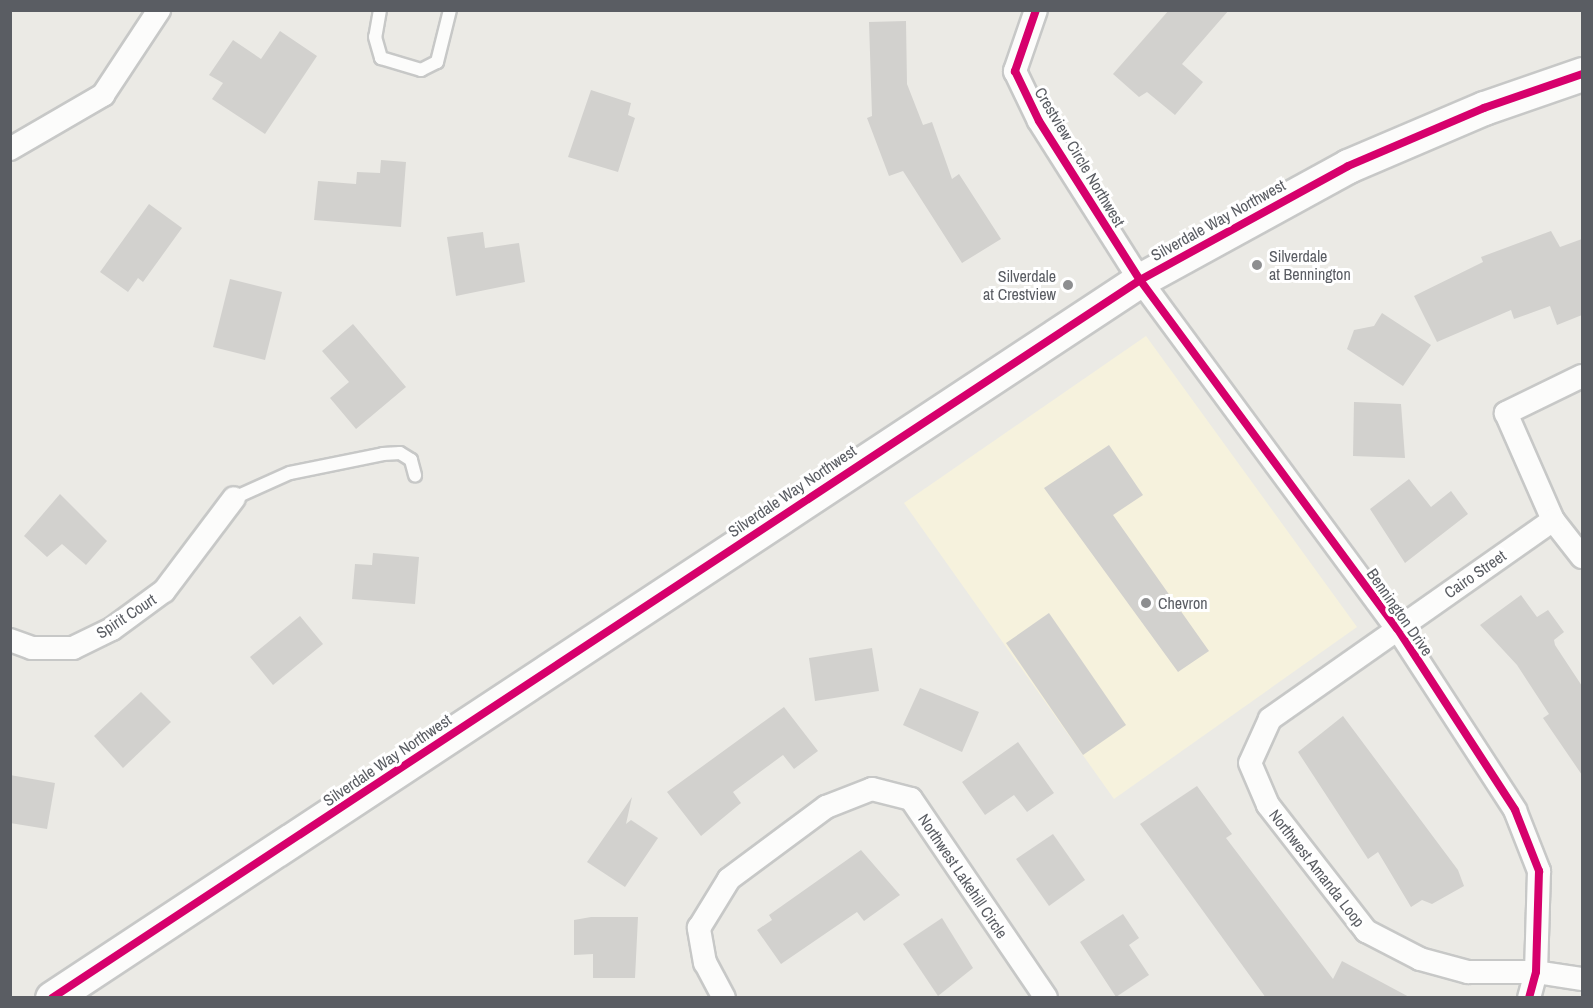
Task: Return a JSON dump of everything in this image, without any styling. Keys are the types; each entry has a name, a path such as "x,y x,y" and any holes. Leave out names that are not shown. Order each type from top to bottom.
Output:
{"main road":[{"name":"Silverdale Way Northwest","path":"52,998 1140,280 1348,166 1484,108 1582,74"}],"street":[{"path":"10,149 103,95 159,10"},
{"name":"Crestview Circle Northwest","path":"1036,10 1016,71 1039,121 1140,280"},
{"name":"Bennington Drive","path":"1140,280 1397,628 1515,810 1539,871 1536,972 1529,998"},
{"path":"1582,376 1506,413 1553,520 1582,558"},
{"name":"Spirit Court","path":"10,640 32,648 73,648 112,629 164,591 234,498"},
{"name":"Cairo Street","path":"1397,628 1553,520"},
{"name":"Northwest Amanda Loop","path":"1397,628 1270,719 1250,763 1268,805 1366,931 1420,959 1468,972 1536,972 1582,979"},
{"name":"Northwest Lakehill Circle","path":"724,998 705,963 699,928 729,879 826,807 873,789 911,799 1046,998"}],"lane":[{"path":"380,10 375,37 381,58 421,70 437,62 450,10"},
{"path":"234,498 290,473 383,454 400,453 411,460 416,475"}],"shaded area":[{"path":"1146,336 1357,627 1114,799 904,503"}],"building":[{"path":"1169,10 1229,10 1182,64 1203,82 1175,115 1147,92 1139,97 1113,74"},
{"path":"906,21 907,84 923,125 932,122 952,179 959,174 1001,239 962,263 903,171 889,176 867,118 872,116 869,22"},
{"path":"280,31 317,56 265,134 212,99 223,83 209,75 233,40 261,59"},
{"path":"591,90 631,103 628,115 635,118 618,172 568,157"},
{"path":"381,160 406,162 401,227 314,220 318,181 356,184 357,172 380,173"},
{"path":"149,204 182,228 143,282 138,278 128,292 100,272"},
{"path":"1551,231 1560,247 1582,239 1582,315 1557,325 1550,306 1514,319 1511,310 1437,342 1414,296 1483,262 1481,257"},
{"path":"483,232 485,248 519,243 525,282 456,296 447,237"},
{"path":"230,279 282,292 265,360 213,347"},
{"path":"1382,313 1431,345 1403,386 1347,349 1354,330 1374,326"},
{"path":"353,324 406,387 356,429 330,398 349,382 322,351"},
{"path":"1354,402 1401,404 1405,458 1353,456"},
{"path":"1109,445 1143,495 1113,515 1209,651 1178,672 1044,488"},
{"path":"1409,479 1431,507 1451,491 1468,514 1405,563 1370,509"},
{"path":"60,494 107,541 86,565 62,544 47,557 24,536"},
{"path":"373,553 419,557 415,604 352,599 355,564 372,565"},
{"path":"1521,595 1537,617 1548,610 1564,632 1554,640 1555,645 1582,686 1582,775 1543,718 1549,714 1517,665 1480,625"},
{"path":"1049,613 1126,725 1083,755 1006,643"},
{"path":"300,616 323,644 273,685 250,657"},
{"path":"872,648 879,691 815,701 809,658"},
{"path":"920,688 979,712 962,752 903,725"},
{"path":"141,692 171,722 123,768 94,736"},
{"path":"784,707 818,751 794,769 783,755 733,792 741,803 701,836 667,792"},
{"path":"1343,716 1458,870 1464,886 1432,904 1422,900 1411,907 1378,852 1368,859 1298,752"},
{"path":"1018,742 1054,793 1027,812 1014,795 985,815 962,782"},
{"path":"10,775 55,783 47,829 10,823"},
{"path":"1197,786 1232,834 1226,838 1333,979 1342,961 1411,998 1266,998 1140,824"},
{"path":"632,797 626,824 631,820 658,838 625,887 587,862"},
{"path":"1053,834 1085,880 1049,906 1016,859"},
{"path":"861,850 900,895 864,921 857,912 781,964 757,930 772,920 769,915"},
{"path":"1123,914 1139,938 1129,945 1149,975 1116,997 1080,942"},
{"path":"591,917 638,917 635,978 593,978 593,954 574,955 574,920"},
{"path":"942,918 973,968 938,996 903,944"}],"cycle path":[{"path":"1036,10 1015,71 1039,121 1140,280 1397,628 1515,810 1539,871 1536,972 1529,998"},
{"path":"52,998 1140,280 1348,166 1484,108 1582,74"}],"place":[{"name":"Silverdale at Bennington","path":"1257,265"},
{"name":"Silverdale at Crestview","path":"1068,285"},
{"name":"Chevron","path":"1146,603"}]}
